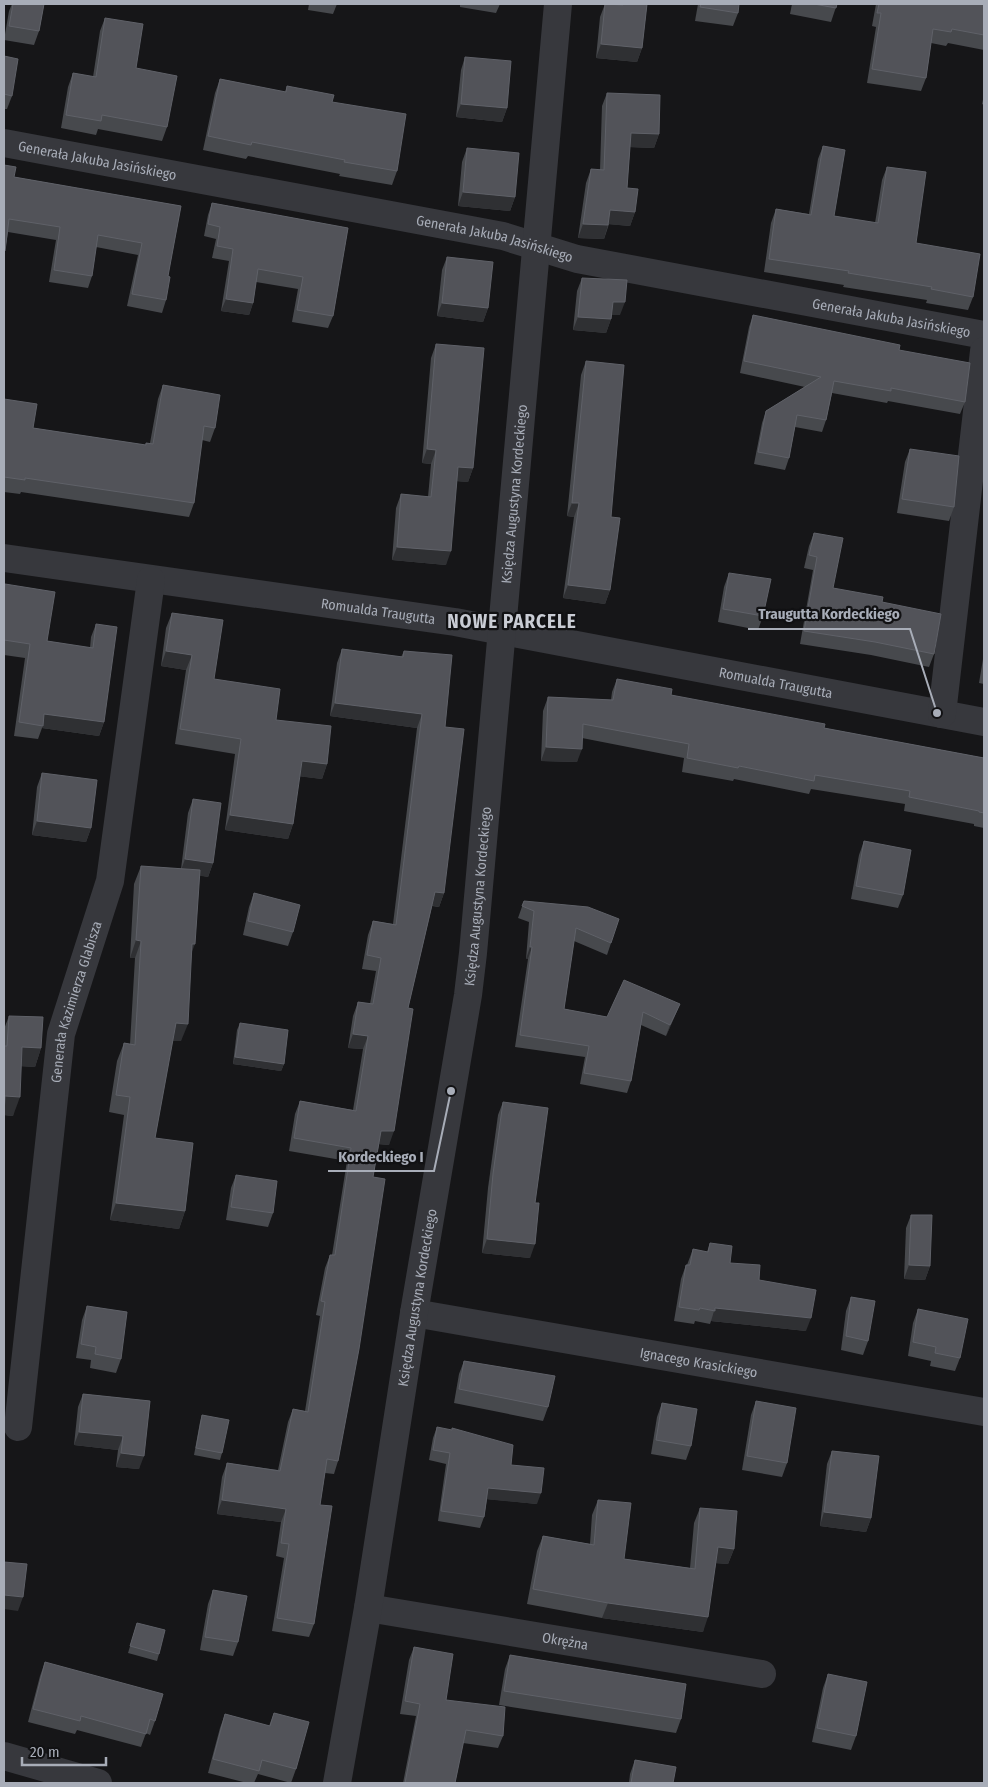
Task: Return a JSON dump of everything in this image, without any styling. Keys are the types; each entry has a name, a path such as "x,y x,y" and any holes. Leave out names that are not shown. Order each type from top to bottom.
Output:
{"street":[{"name":"Księdza Augustyna Kordeckiego","path":"337,1783 368,1608 414,1313 469,987 558,4"},
{"name":"Generała Jakuba Jasińskiego","path":"4,143 503,236 577,259 984,336"},
{"path":"942,714 984,351"},
{"name":"Romualda Traugutta","path":"4,558 501,630 984,722"},
{"name":"Generała Kazimierza Glabisza","path":"18,1427 61,1034 110,880 151,580"},
{"name":"Ignacego Krasickiego","path":"414,1313 984,1412"},
{"name":"Okrężna","path":"368,1608 762,1674"},
{"path":"4,1756 98,1783"}],"building":[{"path":"13,4 44,4 39,31 9,26"},
{"path":"605,4 647,4 642,48 601,44"},
{"path":"701,4 739,4 738,13 700,7"},
{"path":"814,4 837,4 836,8"},
{"path":"879,4 984,4 984,35 952,29 951,32 933,29 926,78 872,69 881,13 877,13"},
{"path":"105,18 143,24 136,68 177,76 167,127 102,115 101,121 66,115 73,73 96,77"},
{"path":"4,56 18,59 12,96 4,94"},
{"path":"465,57 511,61 507,108 461,104"},
{"path":"220,79 286,92 287,86 334,95 332,102 406,114 397,171 344,162 345,160 252,142 251,145 208,136"},
{"path":"607,93 660,95 659,134 631,133 627,188 638,189 635,212 610,210 608,225 583,224 591,169 604,170"},
{"path":"823,146 845,150 834,216 878,223 887,167 926,172 916,243 980,254 973,297 931,289 932,287 848,273 849,271 769,259 776,209 811,215"},
{"path":"467,148 519,153 515,197 463,192"},
{"path":"4,165 16,167 14,177 181,206 168,276 170,277 166,300 132,294 142,243 98,235 92,276 54,270 60,227 9,219 4,251"},
{"path":"212,203 348,228 333,316 297,310 303,277 258,269 253,303 226,299 233,249 217,246 220,227 208,224"},
{"path":"447,257 493,262 488,308 442,303"},
{"path":"582,278 627,280 625,302 613,302 611,319 578,317"},
{"path":"753,315 900,345 899,350 970,363 965,402 891,388 891,391 834,381 826,420 797,415 789,458 758,452 766,411 821,377 744,361"},
{"path":"436,344 484,348 473,468 458,467 451,551 397,547 401,494 431,497 436,450 427,449"},
{"path":"586,361 624,365 611,517 620,518 610,590 568,585 579,503 572,503"},
{"path":"163,385 220,395 215,428 204,426 194,503 25,478 25,480 4,477 4,399 37,404 33,428 146,445 146,443 153,444"},
{"path":"910,449 959,456 954,507 902,499"},
{"path":"814,533 843,538 833,588 883,597 882,602 941,614 934,654 875,642 804,631 817,557 809,555"},
{"path":"729,573 771,579 763,616 723,609"},
{"path":"5,584 55,592 47,641 93,648 96,624 117,627 104,722 44,714 43,726 19,722 30,644 4,640"},
{"path":"172,613 223,620 214,679 280,689 276,720 331,726 327,764 302,761 293,824 230,815 241,739 180,729 192,655 166,651"},
{"path":"342,649 403,657 404,651 452,655 445,727 464,729 444,893 435,892 408,1008 413,1009 394,1131 381,1131 373,1177 385,1179 359,1349 338,1461 327,1459 320,1505 332,1506 314,1624 277,1618 289,1544 281,1543 286,1509 222,1500 227,1463 280,1471 293,1409 308,1412 325,1302 321,1301 330,1255 335,1255 351,1148 294,1138 300,1101 356,1111 368,1036 353,1034 358,1002 373,1004 381,958 367,955 373,921 396,925 422,714 335,703"},
{"path":"617,679 672,689 671,695 825,724 824,728 984,758 984,813 909,797 910,791 815,775 814,781 687,758 689,744 583,724 582,749 546,747 548,697 613,700"},
{"path":"42,773 97,780 91,828 37,821"},
{"path":"193,799 221,803 213,863 185,859"},
{"path":"864,841 911,850 903,895 856,886"},
{"path":"141,866 200,870 195,944 192,944 188,1024 176,1023 155,1138 193,1143 185,1211 116,1203 130,1097 116,1095 124,1043 135,1045 141,941 136,940"},
{"path":"254,893 300,905 293,932 248,921"},
{"path":"524,901 588,907 619,919 611,943 576,928 564,1009 607,1017 624,980 680,1004 670,1025 643,1012 631,1081 584,1073 589,1046 520,1035 532,947 530,947 534,911 522,906"},
{"path":"9,1016 43,1017 41,1048 22,1047 20,1097 5,1096 4,1115 4,1046 7,1046"},
{"path":"240,1023 288,1030 284,1064 235,1057"},
{"path":"503,1102 548,1108 535,1203 539,1203 535,1244 487,1239 493,1174"},
{"path":"236,1175 277,1181 273,1213 231,1207"},
{"path":"911,1215 932,1215 930,1266 909,1265"},
{"path":"710,1243 732,1246 730,1263 760,1265 759,1280 816,1290 811,1318 715,1308 715,1311 679,1307 686,1265 690,1265 693,1249 708,1252"},
{"path":"851,1297 875,1301 868,1341 846,1336"},
{"path":"87,1306 127,1312 121,1359 95,1354 96,1347 81,1344"},
{"path":"918,1309 968,1319 960,1358 935,1353 936,1347 913,1342"},
{"path":"464,1361 555,1376 548,1407 459,1389"},
{"path":"83,1394 150,1401 144,1456 121,1453 123,1436 79,1432"},
{"path":"756,1401 796,1408 787,1463 747,1456"},
{"path":"662,1403 697,1409 691,1446 656,1440"},
{"path":"202,1415 229,1420 222,1453 196,1448"},
{"path":"437,1427 452,1430 452,1428 513,1445 511,1465 544,1468 541,1493 488,1488 484,1517 441,1511 450,1453 433,1450"},
{"path":"832,1451 879,1456 871,1518 824,1512"},
{"path":"598,1500 631,1503 624,1559 695,1569 700,1508 737,1511 734,1549 718,1547 708,1617 608,1603 533,1589 543,1536 594,1545"},
{"path":"4,1562 27,1564 23,1597 4,1595"},
{"path":"213,1590 247,1596 238,1642 205,1637"},
{"path":"137,1623 165,1630 159,1654 130,1646"},
{"path":"414,1647 453,1654 446,1700 505,1707 503,1736 466,1730 455,1783 405,1783 420,1704 405,1701"},
{"path":"510,1655 686,1684 681,1719 504,1691"},
{"path":"45,1662 163,1694 155,1721 150,1719 146,1734 81,1716 80,1721 33,1709"},
{"path":"828,1674 867,1682 856,1736 817,1728"},
{"path":"274,1713 309,1722 296,1769 262,1760 259,1771 213,1759 225,1714 270,1726"},
{"path":"635,1760 676,1767 673,1783 631,1783"}],"place":[{"name":"Traugutta Kordeckiego","path":"937,713"},
{"name":"Kordeckiego I","path":"451,1091"}],"district":[{"name":"NOWE PARCELE","path":"512,621"}]}
